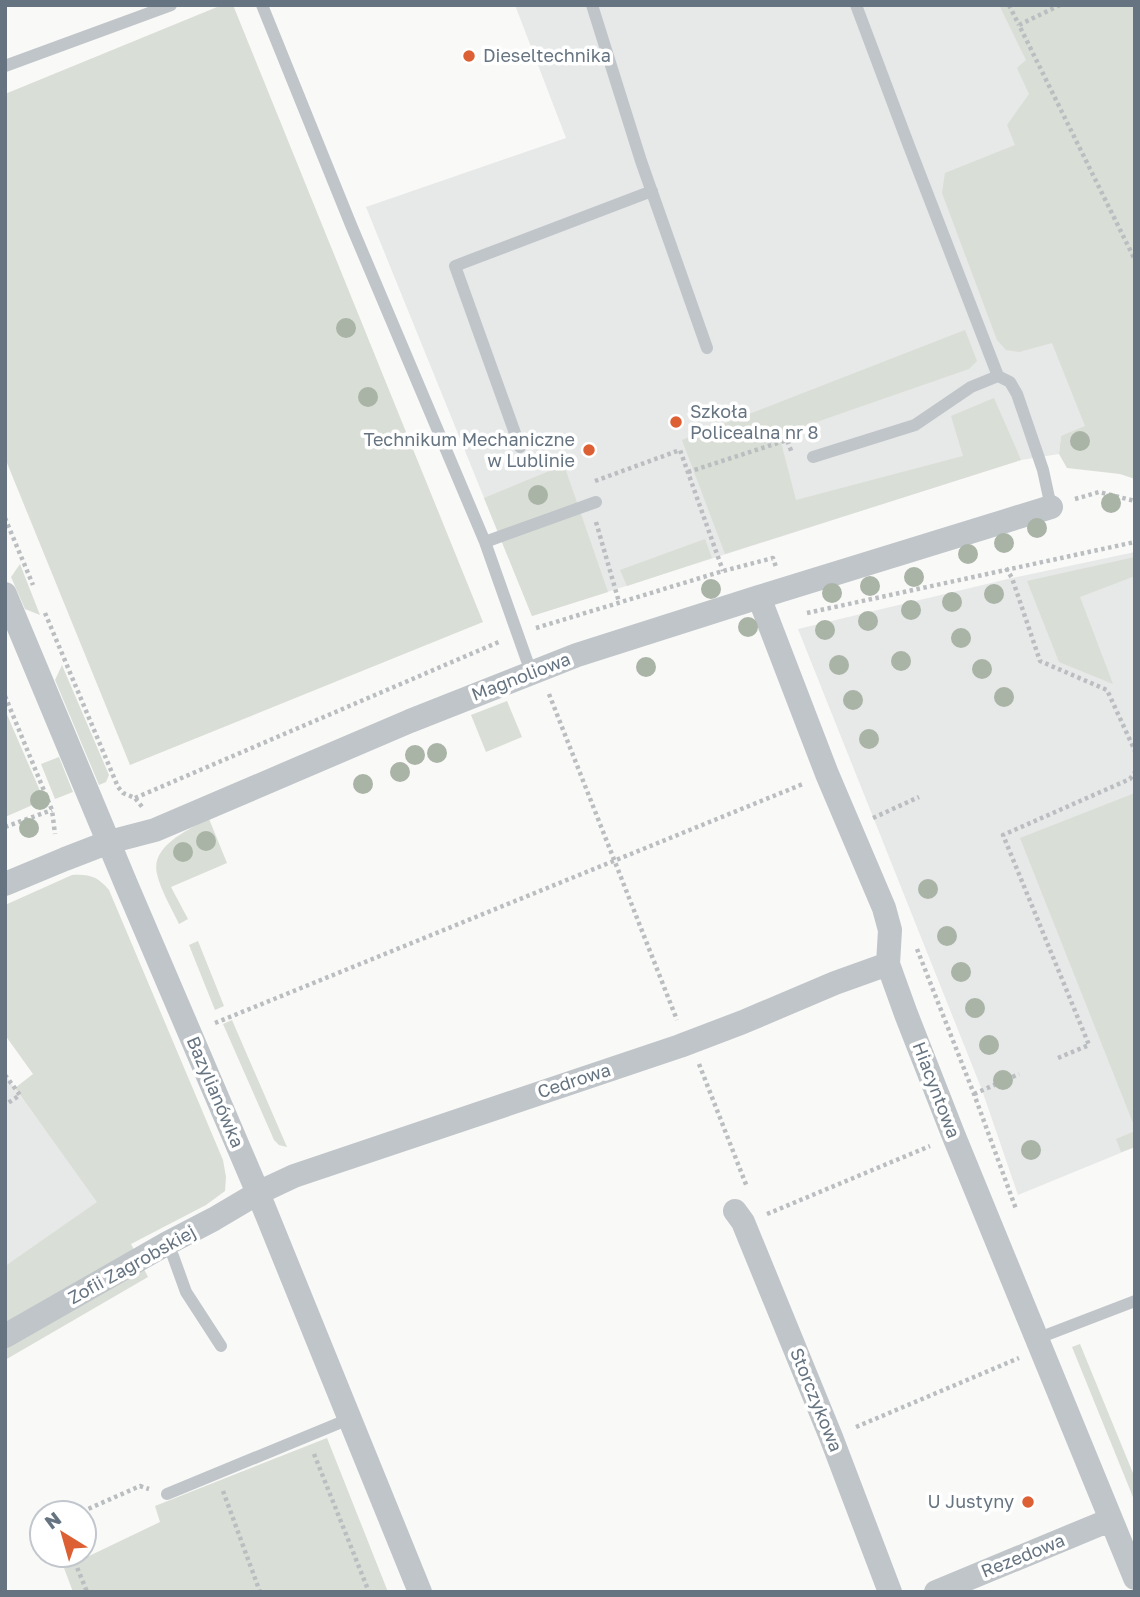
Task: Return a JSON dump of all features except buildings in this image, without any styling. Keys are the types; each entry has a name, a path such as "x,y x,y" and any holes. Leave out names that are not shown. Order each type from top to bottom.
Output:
{"street":[{"name":"Magnoliowa","path":"5,884 109,842 155,830 410,721 577,655 1051,507"},
{"name":"Bazylianówka","path":"5,594 258,1193 420,1592"},
{"name":"Hiacyntowa","path":"759,597 827,774 884,908 890,930 888,964 953,1134 1135,1578"},
{"name":"Cedrowa","path":"258,1193 309,1171 680,1046 888,964"},
{"name":"Zofii Zagrobskiej","path":"5,1336 258,1193"},
{"name":"Storczykowa","path":"743,1209 890,1592"},
{"name":"Rezedowa","path":"936,1592 1110,1520"}],"lane":[{"path":"5,66 171,5"},
{"path":"262,5 351,225 485,541 531,672"},
{"path":"592,5 652,191 707,348"},
{"path":"856,5 998,376 1010,382 1017,394 1043,470 1051,507"},
{"path":"520,447 455,266 652,191"},
{"path":"813,457 915,425 971,387 998,376"},
{"path":"485,541 593,503"},
{"path":"166,1244 186,1292 221,1346"},
{"path":"1039,1344 1135,1301"},
{"path":"167,1494 349,1419"}],"path":[{"path":"1009,5 1135,260"},
{"path":"1019,24 1060,5"},
{"path":"688,472 787,440 795,463 813,457"},
{"path":"619,602 593,503 584,485 680,450 723,571"},
{"path":"1051,507 1099,492 1135,501"},
{"path":"5,518 38,595"},
{"path":"135,798 518,634 773,558 793,616 1135,542"},
{"path":"1006,568 1012,578 1040,661 1107,690 1135,751"},
{"path":"43,608 118,786 123,793 135,798 143,808"},
{"path":"548,693 677,1020"},
{"path":"5,696 52,810 56,839"},
{"path":"1058,1058 1089,1045 1003,835 1130,779 1135,772"},
{"path":"206,1027 827,774"},
{"path":"866,821 919,797"},
{"path":"5,827 52,810"},
{"path":"916,946 1018,1215"},
{"path":"696,1057 743,1209 938,1143"},
{"path":"974,1094 1018,1074"},
{"path":"5,1075 20,1095 5,1105"},
{"path":"831,1437 1039,1344"},
{"path":"307,1437 369,1592"},
{"path":"216,1474 260,1592"},
{"path":"98,1505 140,1486 167,1494"},
{"path":"78,1569 87,1592"}],"shaded area":[{"path":"222,5 233,5 483,622 130,765 5,458 5,94"},
{"path":"515,5 999,5 1027,60 1135,420 1061,436 1059,454 1021,460 532,616 366,207 566,138"},
{"path":"999,5 1135,5 1135,479 1120,474 1067,468 1059,454 1061,436 1085,426 1052,343 1019,352 1006,350 997,340 942,193 945,173 1015,145 1007,125 1029,94 1017,68 1026,60"},
{"path":"965,330 977,361 969,369 779,435 796,500 963,456 951,416 994,398 1021,460 725,554 682,440"},
{"path":"564,465 608,592 532,616 484,498"},
{"path":"705,539 712,558 627,586 620,570"},
{"path":"1135,552 1135,1147 1018,1195 982,1090 798,629"},
{"path":"1135,557 1135,576 1080,597 1113,684 1059,662 1027,581"},
{"path":"20,564 40,615 25,609 11,577"},
{"path":"62,665 109,775 106,782 99,785 55,680"},
{"path":"507,701 522,737 486,752 471,715"},
{"path":"5,710 44,800 5,817"},
{"path":"59,757 73,792 55,799 41,764"},
{"path":"1135,793 1135,1128 1020,838"},
{"path":"209,819 227,863 171,887 188,919 179,924 161,887 156,864 159,855 173,840"},
{"path":"72,875 92,877 109,890 223,1160 225,1191 206,1205 131,1244 148,1277 5,1360 5,1266 97,1202 15,1088 33,1074 5,1035 5,905"},
{"path":"198,941 224,1006 215,1010 189,945"},
{"path":"232,1020 287,1147 274,1140 223,1024"},
{"path":"5,1075 98,1202 5,1266"},
{"path":"1135,1131 1135,1147 1121,1152 1116,1139"},
{"path":"1080,1344 1135,1478 1135,1502 1072,1347"},
{"path":"327,1438 388,1592 73,1592 64,1569 98,1569 98,1552 160,1522 155,1506"}],"place":[{"name":"Dieseltechnika","path":"469,56"},
{"name":"Szkoła Policealna nr 8","path":"676,422"},
{"name":"Technikum Mechaniczne w Lublinie","path":"589,450"},
{"name":"U Justyny","path":"1028,1502"}]}
